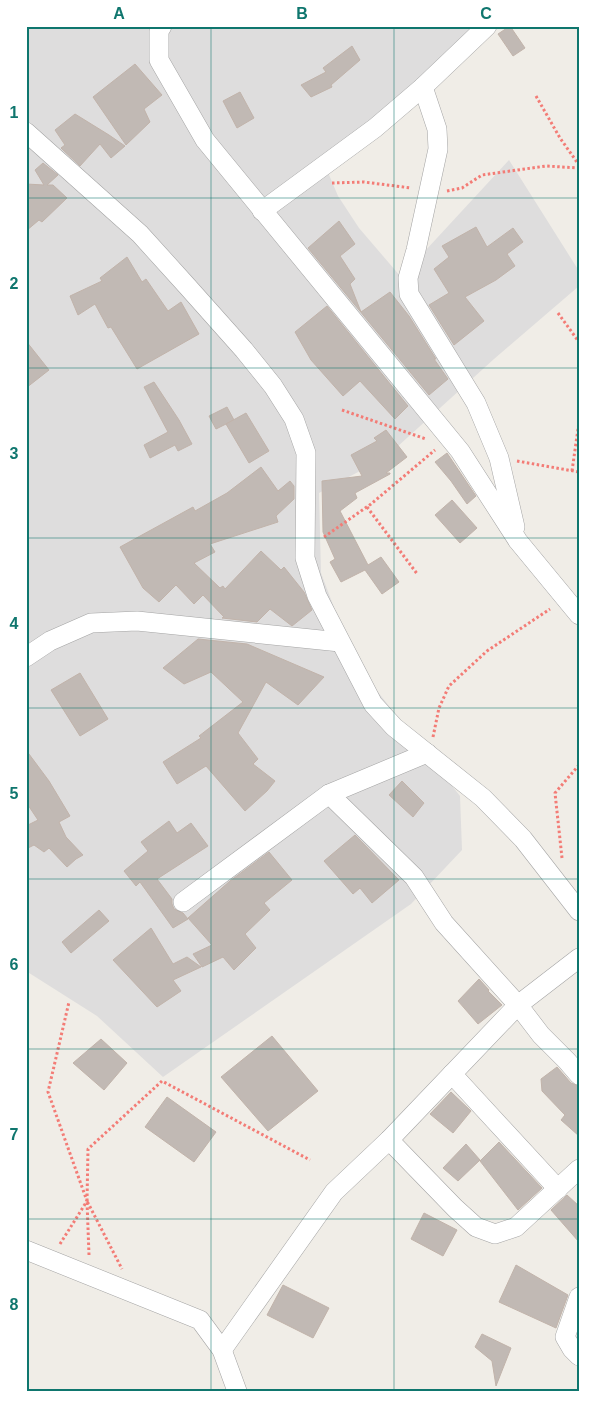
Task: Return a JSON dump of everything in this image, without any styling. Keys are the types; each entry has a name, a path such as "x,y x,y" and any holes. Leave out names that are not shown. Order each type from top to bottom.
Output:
{"street":[{"path":"162,26 159,60 205,140 445,441 460,451 518,541 579,615"},
{"path":"262,211 375,128 424,87 487,26"},
{"path":"424,87 437,129 438,149 408,278 409,294 476,403 498,458 518,541"},
{"path":"26,132 140,234 188,286 273,386 294,419 306,453 305,558 317,596 372,704 394,728 483,798 523,839 579,911"},
{"path":"26,656 50,640 91,622 137,621 340,642"},
{"path":"183,902 329,794 427,753"},
{"path":"329,794 414,876 444,923 518,1005 541,1035 579,1075"},
{"path":"222,1350 334,1192 389,1140 518,1005 579,958"},
{"path":"452,1074 558,1189"},
{"path":"389,1140 476,1227 495,1234 516,1227 579,1169"},
{"path":"26,1250 200,1320 222,1350 237,1391"},
{"path":"579,1297 565,1337 572,1350 579,1356"}],"path":[{"path":"536,96 560,138 579,165"},
{"path":"558,313 579,342"},
{"path":"342,410 445,441"},
{"path":"579,422 572,471 579,472"},
{"path":"304,551 367,506 445,441"},
{"path":"367,506 418,575"},
{"path":"427,753 434,735 439,708 448,686 487,651 566,599"},
{"path":"565,894 555,793 579,765"},
{"path":"69,1002 48,1092 87,1201 123,1271"},
{"path":"89,1261 88,1149 162,1081 310,1160"},
{"path":"59,1246 87,1201"}],"shaded area":[{"path":"26,26 475,26 327,170 338,196 359,228 401,277 509,160 579,271 579,286 494,359 386,457 319,493 321,573 355,663 460,796 462,850 411,904 163,1077 97,1016 26,971"}],"building":[{"path":"510,26 525,48 513,56 498,34"},
{"path":"352,46 360,60 331,85 332,87 311,97 301,85 326,72 323,68"},
{"path":"135,64 162,95 144,109 150,122 126,145 93,97"},
{"path":"240,92 254,118 237,128 223,101"},
{"path":"75,114 125,146 111,158 100,144 80,166 61,148 65,145 55,130"},
{"path":"43,163 58,175 47,185 53,185 67,198 42,222 39,220 26,231 26,184 44,185 35,170"},
{"path":"339,221 355,244 340,256 355,279 350,284 361,312 390,292 409,316 448,379 429,395 308,248"},
{"path":"476,227 487,247 513,228 523,242 507,254 515,266 496,280 465,297 484,321 454,345 429,305 449,293 434,269 449,257 442,246"},
{"path":"127,257 142,282 146,279 168,311 181,302 199,334 137,369 111,327 108,328 95,304 78,315 70,296 102,281 100,278"},
{"path":"327,306 408,406 395,419 360,381 343,396 311,360 295,332"},
{"path":"26,341 49,370 26,388"},
{"path":"154,382 192,444 178,451 175,445 150,458 144,445 168,432 144,387"},
{"path":"227,407 234,420 216,429 209,416"},
{"path":"246,413 269,451 249,463 226,424"},
{"path":"386,430 407,457 386,473 390,474 355,493 357,498 340,511 368,565 381,557 399,582 382,594 365,570 341,582 330,562 335,559 323,532 322,481 362,476 351,455 377,441 374,438"},
{"path":"447,453 476,496 467,504 435,462"},
{"path":"261,467 278,491 290,481 294,486 294,499 276,516 278,522 210,544 215,552 194,563 220,588 223,586 225,589 261,551 281,570 284,567 304,592 312,610 292,626 270,609 257,622 222,618 224,617 203,595 194,604 176,585 159,602 143,588 120,547 193,507 195,511 227,493"},
{"path":"452,500 477,528 460,543 435,515"},
{"path":"198,639 247,644 324,677 298,705 266,682 238,733 258,759 253,764 275,781 245,811 206,766 177,784 163,762 201,738 199,736 243,702 211,672 184,684 163,668"},
{"path":"80,673 108,719 80,736 51,690"},
{"path":"26,750 49,781 70,816 59,822 66,837 83,855 67,867 49,848 44,852 34,845 26,849 26,826 38,820 26,802"},
{"path":"402,781 424,803 413,817 389,795"},
{"path":"169,821 177,833 191,823 208,846 157,879 172,899 174,909 183,913 188,919 173,928 140,882 136,886 124,871 148,851 141,842"},
{"path":"355,835 399,880 372,903 360,888 353,894 324,861"},
{"path":"269,852 292,880 264,903 270,910 245,934 256,948 234,970 223,957 202,967 193,954 212,945 188,918 230,881"},
{"path":"99,910 109,921 71,953 62,942"},
{"path":"151,928 173,964 187,957 201,967 173,980 181,991 157,1007 113,960"},
{"path":"479,979 502,1005 478,1024 458,1001"},
{"path":"272,1036 318,1091 268,1131 221,1077"},
{"path":"101,1039 127,1063 104,1090 73,1063"},
{"path":"557,1067 571,1083 579,1086 579,1136 561,1120 565,1115 542,1091 541,1079"},
{"path":"451,1092 471,1111 453,1133 430,1114"},
{"path":"167,1097 216,1132 194,1162 145,1127"},
{"path":"499,1142 542,1188 518,1210 480,1161"},
{"path":"466,1144 480,1160 458,1181 443,1168"},
{"path":"567,1195 579,1206 579,1242 551,1210"},
{"path":"424,1213 457,1230 443,1256 411,1239"},
{"path":"516,1265 568,1295 556,1328 499,1302"},
{"path":"283,1285 329,1308 313,1338 267,1315"},
{"path":"482,1334 511,1348 496,1386 492,1361 475,1347"}]}
